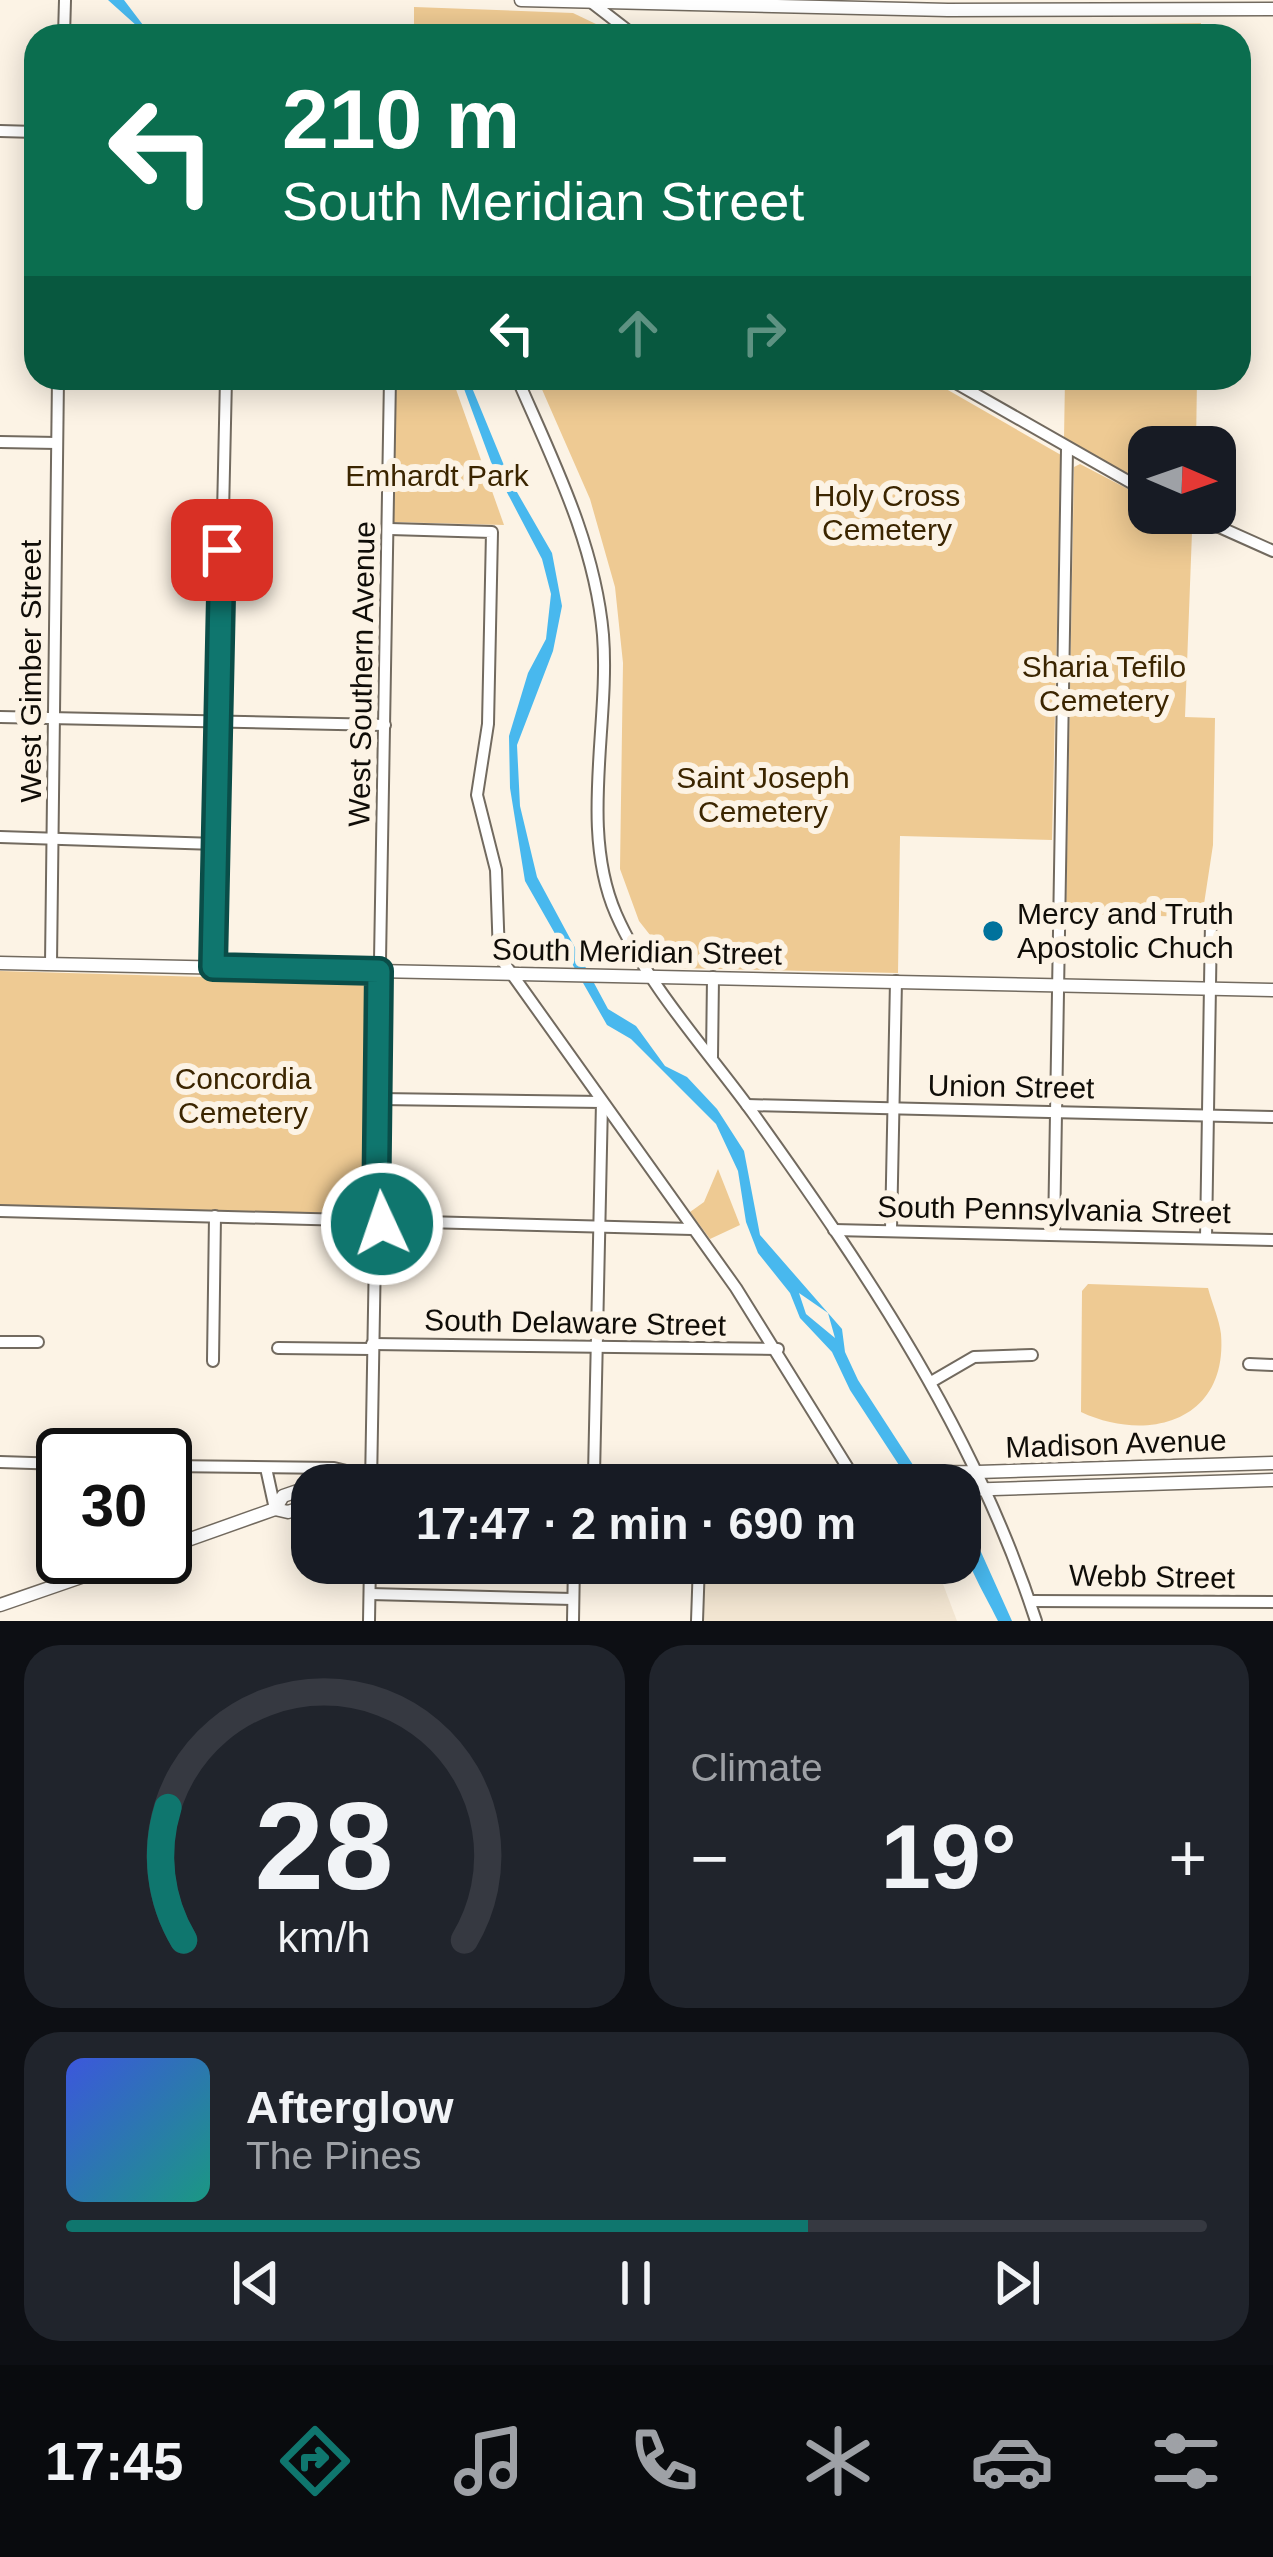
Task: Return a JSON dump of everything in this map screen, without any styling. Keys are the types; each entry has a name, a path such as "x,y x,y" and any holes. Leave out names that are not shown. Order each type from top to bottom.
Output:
{"main road":[{"path":"521,0 1273,9"},
{"name":"South Meridian Street","path":"0,963 1273,990"},
{"name":"Madison Avenue","path":"981,1472 1273,1463"},
{"name":"Madison Avenue","path":"981,1488 1273,1480"},
{"name":"Madison Avenue","path":"274,1509 291,1493"},
{"name":"Madison Avenue","path":"192,1538 274,1509 291,1511"},
{"path":"0,1605 53,1584"}],"street":[{"path":"591,2 619,24"},
{"name":"West Gimber Street","path":"51,964 58,390"},
{"path":"213,967 226,390"},
{"name":"West Southern Avenue","path":"371,1464 390,390"},
{"path":"522,390 574,512 596,580 604,644 603,867 624,930 834,1230 931,1382 973,1464"},
{"path":"967,390 1128,482"},
{"path":"0,442 57,443"},
{"path":"1054,1234 1067,449"},
{"path":"389,529 492,532 488,724 477,795 496,870 498,951 778,1349 846,1464"},
{"path":"1235,534 1273,551"},
{"path":"0,717 385,725"},
{"path":"0,837 215,844"},
{"path":"1206,1238 1211,922"},
{"path":"712,1057 713,977"},
{"path":"891,1230 896,981"},
{"path":"380,1099 602,1102"},
{"path":"594,1464 602,1102"},
{"name":"Union Street","path":"747,1106 1273,1117"},
{"path":"0,1211 692,1228"},
{"path":"213,1361 215,1216"},
{"name":"South Pennsylvania Street","path":"834,1230 1273,1240"},
{"path":"0,1342 38,1342"},
{"name":"South Delaware Street","path":"278,1348 778,1349"},
{"path":"931,1382 974,1357 1031,1354"},
{"path":"1249,1364 1273,1365"},
{"path":"0,1462 36,1463"},
{"path":"192,1467 291,1468"},
{"path":"266,1468 274,1509"},
{"path":"981,1480 1036,1621"},
{"path":"369,1621 370,1584"},
{"path":"573,1584 573,1621"},
{"path":"698,1621 699,1584"},
{"path":"370,1594 573,1599"},
{"name":"Webb Street","path":"1030,1601 1273,1602"}],"shaded area":[{"path":"701,1584 943,1584 957,1621 700,1621"}],"green space":[{"path":"414,7 573,13 596,24 414,24"},
{"name":"Emhardt Park","path":"392,390 456,390 504,525 391,522"},
{"path":"542,390 948,390 1061,455 1052,840 900,836 898,973 676,968 639,921 620,869 623,663 615,587 590,499"},
{"path":"1065,390 1197,390 1196,426 1128,426 1128,474 1064,439"},
{"name":"Sharia Tefilo Cemetery","path":"1080,464 1128,489 1128,534 1192,534 1185,717 1215,718 1213,845 1202,917 1066,914 1074,467"},
{"name":"Concordia Cemetery","path":"0,971 377,982 371,1218 0,1206"},
{"path":"718,1169 740,1225 710,1239 690,1212 704,1202"},
{"path":"1088,1284 1208,1288 1221,1334 1220,1364 1211,1388 1197,1406 1156,1424 1106,1421 1081,1412 1082,1291"}],"water":[{"path":"108,0 124,0 142,24 135,24"},
{"path":"464,390 473,390 510,480 552,553 562,606 553,651 517,745 520,806 537,877 608,1009 636,1026 665,1066 687,1077 717,1109 744,1151 760,1235 842,1329 845,1352 858,1380 912,1464 898,1464 850,1390 832,1352 800,1318 790,1293 758,1253 746,1222 738,1171 716,1124 631,1039 607,1025 525,881 510,788 509,736 528,673 546,639 551,594 542,559 491,462","holes":["799,1293 828,1313 835,1338 806,1314"]},
{"path":"981,1552 1012,1621 998,1621 980,1584"}],"place":[{"name":"Mercy and Truth Apostolic Chuch","path":"993,931"}],"route":[{"path":"222,550 213,967 379,971 376,1222 382,1224"}],"park label":[{"name":"Holy Cross Cemetery","path":"887,513"},
{"name":"Saint Joseph Cemetery","path":"763,795"}]}
